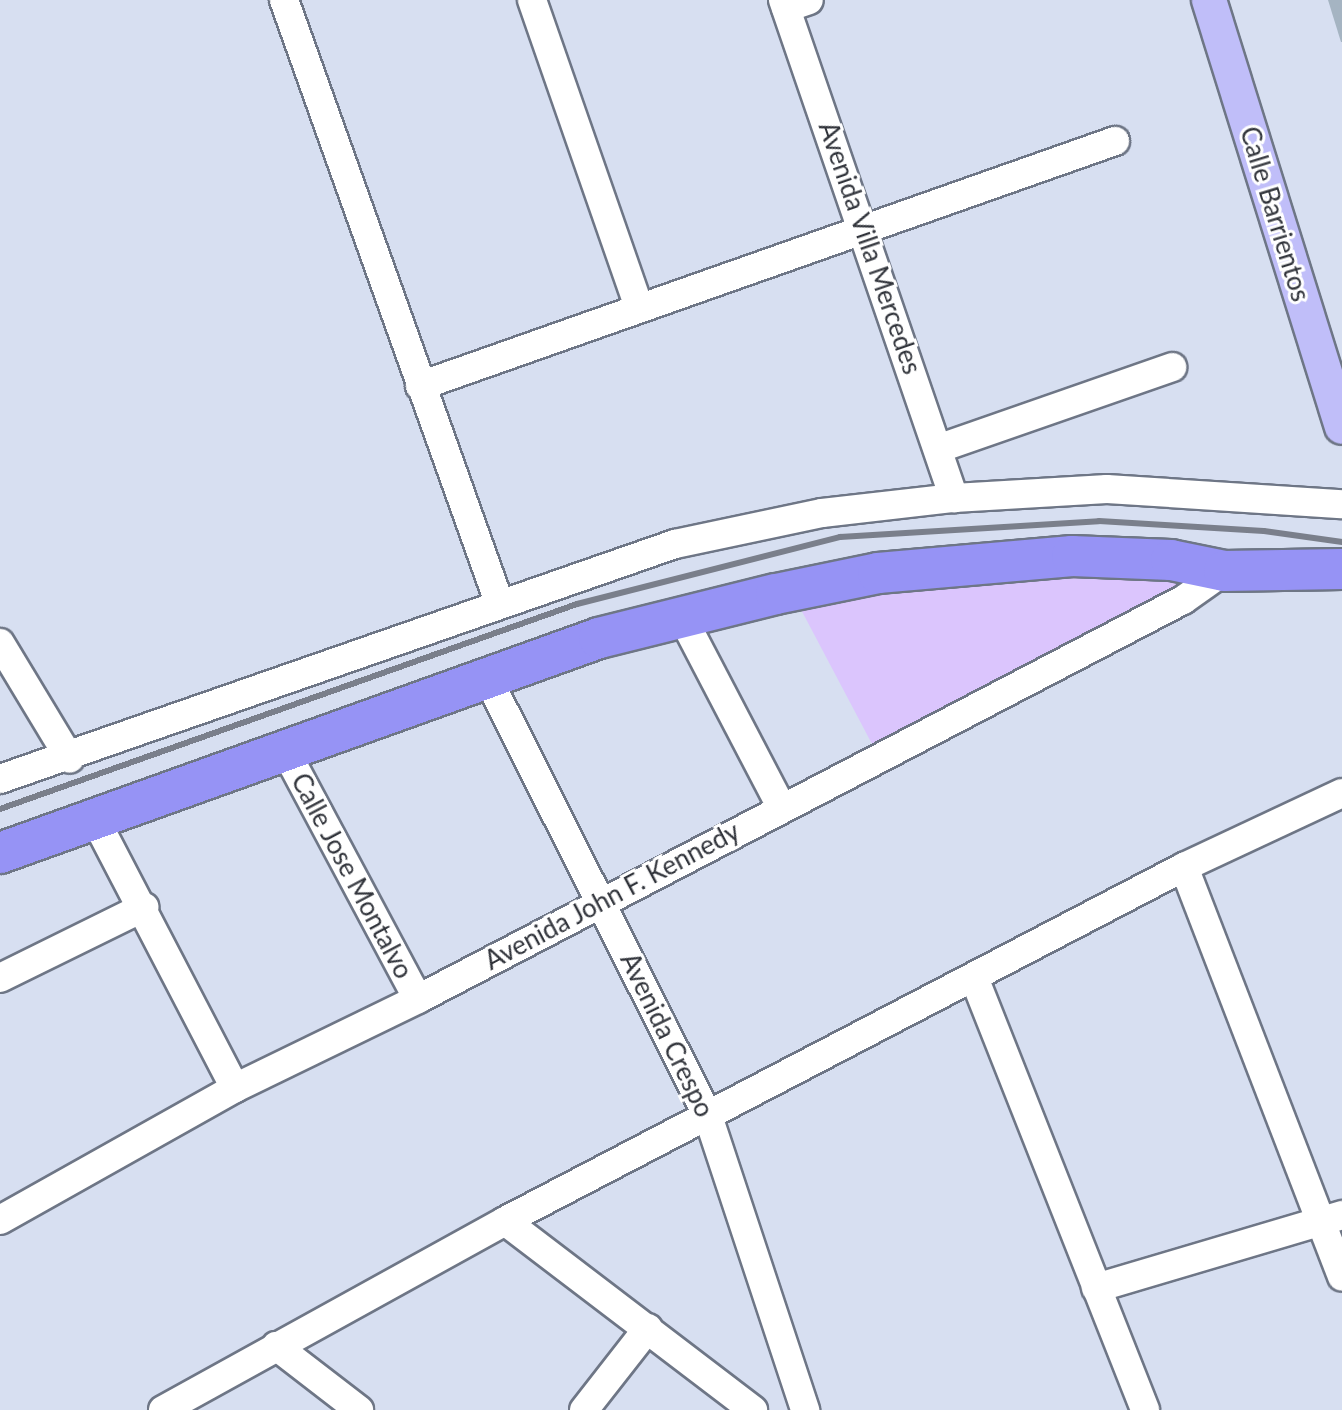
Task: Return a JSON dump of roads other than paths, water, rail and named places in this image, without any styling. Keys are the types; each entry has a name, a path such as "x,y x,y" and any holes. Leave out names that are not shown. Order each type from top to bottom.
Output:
{"highway":[{"path":"0,853 599,638 878,573 1072,556 1171,560 1224,571 1342,569"}],"main road":[{"name":"Calle Barrientos","path":"1209,0 1342,427"}],"street":[{"path":"284,0 499,602"},
{"path":"532,0 639,308"},
{"name":"Avenida Villa Mercedes","path":"793,3 863,229 940,448 954,498"},
{"path":"420,386 1115,141"},
{"path":"940,448 1172,367"},
{"path":"0,779 70,759 499,602 675,544 822,513 954,498 1107,489 1342,504"},
{"name":"Avenida John F. Kennedy","path":"0,1220 235,1088 418,999 781,806 1183,600 1224,571"},
{"path":"682,617 781,806"},
{"path":"0,643 70,759"},
{"name":"Avenida Crespo","path":"487,677 708,1116 805,1410"},
{"name":"Calle Jose Montalvo","path":"286,752 418,999"},
{"path":"163,1410 505,1221 975,980 1184,867 1342,793"},
{"path":"96,821 144,907 235,1088"},
{"path":"1184,867 1332,1217 1342,1277"},
{"path":"0,978 144,907"},
{"path":"975,980 1145,1410"},
{"path":"1096,1288 1332,1217"},
{"path":"505,1221 753,1410"},
{"path":"584,1410 648,1328"},
{"path":"276,1346 352,1408"}],"railway":[{"path":"0,809 577,604 840,537 1099,521 1264,531 1342,542"}]}
